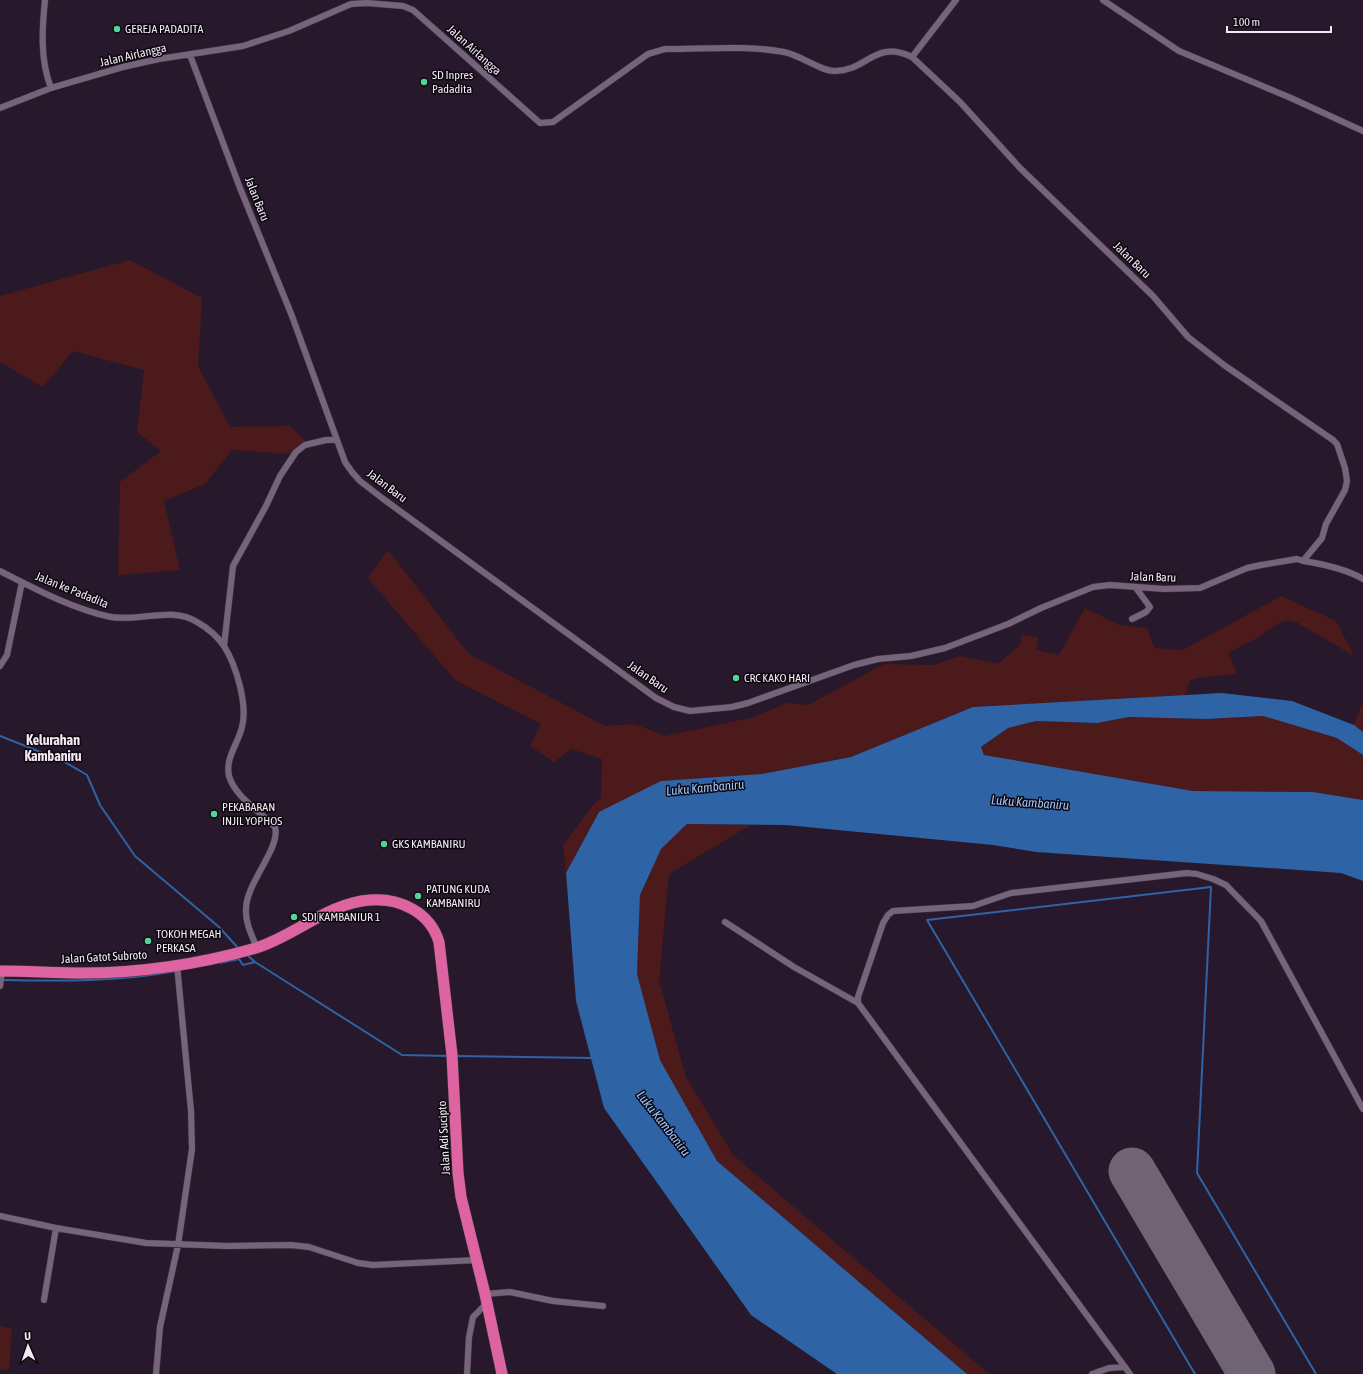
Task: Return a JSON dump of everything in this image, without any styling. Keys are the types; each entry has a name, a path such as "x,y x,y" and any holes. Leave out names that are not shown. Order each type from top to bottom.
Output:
{"highway":[{"name":"Jalan Gatot Subroto","path":"1,973 91,973 177,969 254,948 292,933 330,912 355,902 370,900 386,901 412,908"},
{"name":"Jalan Adi Sucipto","path":"412,908 429,921 436,932 439,942 453,1066 458,1173 461,1197 477,1260 502,1374"}],"street":[{"path":"44,0 42,30 44,62 51,88"},
{"path":"912,57 956,0"},
{"path":"1103,0 1179,51 1291,98 1363,131"},
{"name":"Jalan Airlangga","path":"0,108 51,88 129,65 243,46 289,31 351,4 360,3 403,6 412,10 426,20 536,121 545,123 553,122 648,54 665,49 774,50 799,56 830,70 836,71 858,64 885,51 900,51 912,57"},
{"name":"Jalan Baru","path":"190,55 240,188 292,316 337,440 352,472 382,498 656,698 674,707 690,711 732,707 748,703 854,665 878,659 911,656 946,648 1008,624 1041,608 1093,587 1110,585 1136,588 1200,588 1261,564 1297,559 1303,561 1322,538 1326,524 1345,490 1347,481 1345,468 1337,444 1333,440 1269,394 1224,365 1188,337 1153,296 1020,168 960,102 912,57"},
{"path":"224,646 233,566 266,506 280,476 296,452 305,445 326,440 337,440"},
{"path":"1303,561 1345,571 1363,579"},
{"name":"Jalan ke Padadita","path":"0,571 94,613 125,619 177,615 190,618 211,630 224,646 240,688 244,711 242,727 229,759 228,767 230,777 236,790 275,827 277,832 272,846 247,895 246,910 254,948"},
{"path":"0,666 7,655 22,582"},
{"path":"1132,619 1146,612 1150,607 1136,588"},
{"path":"858,1003 858,997 883,923 888,914 893,911 973,906 1011,893 1197,874 1213,878 1226,886 1261,921 1363,1109"},
{"path":"725,922 794,967 858,1003 1130,1374"},
{"path":"156,1374 161,1322 178,1244 192,1134 177,969"},
{"path":"0,985 1,973"},
{"path":"0,1216 56,1228 146,1243 292,1245 309,1248 358,1263 373,1265 477,1260"},
{"path":"44,1300 56,1228"},
{"path":"467,1374 469,1337 473,1318 486,1299 510,1292 553,1301 603,1306"},
{"path":"1092,1374 1108,1368 1125,1367"}],"shaded area":[{"path":"130,260 202,298 198,366 230,427 290,426 306,442 292,454 232,450 205,484 164,501 180,570 118,575 120,482 161,451 137,432 144,370 73,351 43,387 0,362 0,296"},
{"path":"388,550 469,654 605,726 635,724 665,736 755,717 786,703 808,705 884,664 934,665 960,656 998,664 1020,645 1021,635 1038,637 1036,650 1059,655 1085,608 1119,625 1147,628 1154,648 1183,650 1281,596 1336,621 1354,656 1296,622 1288,620 1279,623 1257,638 1228,653 1237,674 1203,677 1190,680 1185,695 973,707 851,757 762,774 599,812 566,873 563,845 590,808 601,798 602,759 571,749 554,762 530,746 541,724 455,680 368,578"},
{"path":"1363,701 1363,732 1354,725"},
{"path":"1263,716 1337,738 1363,755 1363,800 1313,792 1193,791 984,755 981,747 1008,728 1036,721 1097,723 1129,717 1206,719"},
{"path":"687,824 751,825 669,874 659,981 686,1077 733,1155 989,1374 967,1374 717,1161 660,1060 637,974 640,895 661,849"},
{"path":"0,1326 12,1329 9,1370 0,1369"}],"water":[{"name":"Luku Kambaniru","path":"1222,693 1292,701 1354,725 1363,732 1363,755 1337,738 1263,716 1206,719 1129,717 1097,723 1036,721 1008,728 981,747 984,755 1193,791 1313,792 1363,800 1363,881 1341,873 1036,852 993,845 786,825 687,824 661,849 640,895 637,974 660,1060 717,1161 967,1374 837,1374 751,1315 604,1108 576,1001 566,873 599,812 661,781 762,774 851,757 973,707"}],"waterway":[{"path":"0,736 63,761 87,775 100,805 135,856 219,927 239,949"},
{"path":"1195,1374 927,920 1211,887 1197,1173 1316,1374"},
{"path":"246,954 255,962 402,1055 449,1056"},
{"path":"220,963 239,959 243,965 255,962"},
{"path":"2,980 111,979 155,975 176,971"},
{"path":"455,1056 593,1058"}],"runway":[{"path":"1132,1171 1252,1374"}],"place":[{"name":"GEREJA PADADITA","path":"117,29"},
{"name":"SD Inpres Padadita","path":"424,82"},
{"name":"CRC KAKO HARI","path":"736,678"},
{"name":"PEKABARAN INJIL YOPHOS","path":"214,814"},
{"name":"GKS KAMBANIRU","path":"384,844"},
{"name":"PATUNG KUDA KAMBANIRU","path":"418,896"},
{"name":"SDI KAMBANIUR 1","path":"294,917"},
{"name":"TOKOH MEGAH PERKASA","path":"148,941"}],"district":[{"name":"Kelurahan Kambaniru","path":"53,748"}]}
